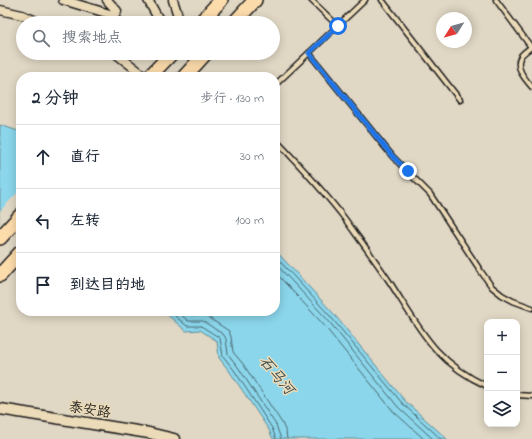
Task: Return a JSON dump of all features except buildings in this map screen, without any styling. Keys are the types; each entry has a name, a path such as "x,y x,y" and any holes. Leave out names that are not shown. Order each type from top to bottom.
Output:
{"highway":[{"path":"206,16 221,0"},
{"path":"240,16 255,0"},
{"path":"153,72 165,60"},
{"path":"189,72 200,60"},
{"path":"0,238 16,221"},
{"path":"0,275 16,257"}],"street":[{"path":"63,0 116,14 118,11 107,0"},
{"path":"148,0 157,16"},
{"path":"173,0 178,16"},
{"path":"0,10 24,16"},
{"path":"125,60 141,72"},
{"name":"泰安路","path":"0,409 149,433 174,439"}],"lane":[{"path":"311,0 338,26"},
{"path":"280,80 365,0"},
{"path":"382,0 460,100"},
{"path":"496,0 531,47 521,55 518,62 519,70 532,87"},
{"path":"309,53 393,157 430,194 492,287 513,301 532,308"},
{"path":"280,145 323,192 343,217 389,282 417,326 435,349 454,367 472,379 484,385"},
{"path":"520,395 532,396"}],"water":[{"path":"0,125 16,130 16,232 0,224"},
{"name":"石马河","path":"280,255 333,313 405,401 447,439 273,439 269,430 219,358 217,341 200,330 186,331 169,316 280,316"}],"pier":[{"path":"16,194 16,234 0,227 0,211"}],"route":[{"path":"338,26 309,53 393,157 408,171"}]}
